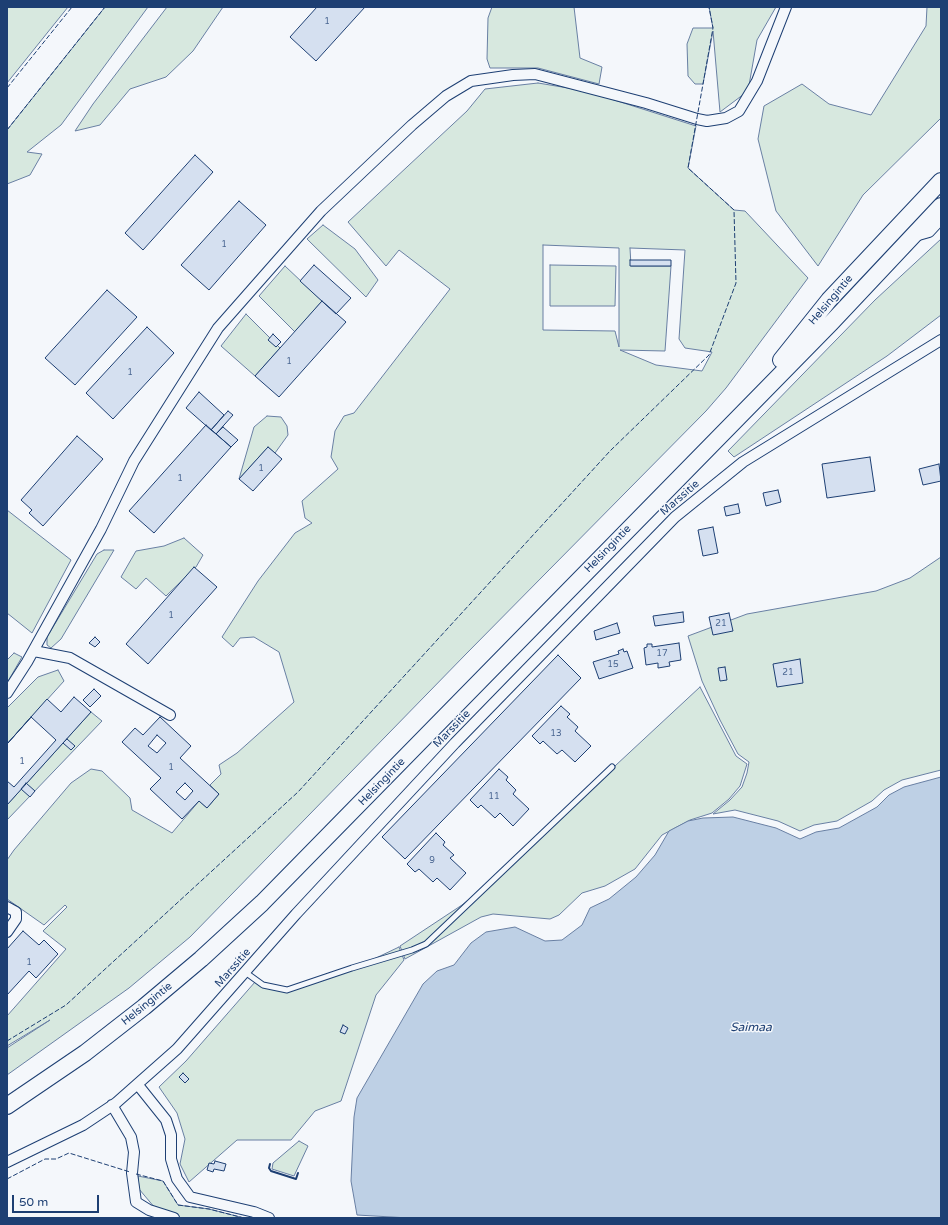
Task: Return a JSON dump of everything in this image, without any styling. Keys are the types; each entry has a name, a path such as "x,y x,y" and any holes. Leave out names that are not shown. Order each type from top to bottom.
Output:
{"main road":[{"name":"Helsingintie","path":"7,1106 86,1053 144,1007 201,959 262,903 729,425 828,314 843,285 941,181"},
{"name":"Helsingintie","path":"828,314 856,297 941,206"}],"street":[{"path":"7,694 34,651 101,529 134,461 218,328 321,211 412,125 446,96 471,81 513,75 535,74 646,103 697,119 708,121 726,118 739,111 757,81 786,7"},
{"path":"911,237 929,232 941,219"},
{"name":"Marssitie","path":"7,1162 83,1125 112,1105 138,1084 176,1049 296,914 455,743 675,517 743,462 941,340"},
{"path":"34,651 70,658 170,715"},
{"path":"7,907 16,912 16,919 7,932"},
{"path":"138,1084 166,1120 171,1135 171,1159 177,1179 190,1197 241,1209 269,1218"},
{"path":"112,1105 131,1137 134,1152 132,1173 136,1202 149,1210 174,1218"}],"lane":[{"path":"245,972 263,985 287,990 412,950 426,944 612,767"}],"shaded area":[{"path":"7,7 68,7 7,83"},
{"path":"105,7 148,7 61,125 27,152 42,154 30,175 7,184 7,130"},
{"path":"167,7 223,7 193,51 166,77 130,89 100,125 75,131 93,104"},
{"path":"492,7 574,7 580,58 602,67 599,84 538,68 490,68 487,59 488,18"},
{"path":"709,7 776,7 757,40 748,91 720,112 713,31 703,84 695,84 688,76 687,44 693,28 713,28"},
{"path":"927,7 941,7 941,118 863,195 818,266 776,211 758,139 764,106 802,84 829,104 871,115 926,26"},
{"path":"538,83 586,91 696,126 688,168 734,210 745,211 808,278 726,388 706,411 190,937 129,988 7,1075 7,1048 50,1020 7,1046 7,1016 66,949 43,931 67,907 65,905 44,925 7,899 7,860 14,850 71,783 91,769 102,771 130,798 132,810 172,833 199,801 207,808 219,794 210,785 221,774 219,765 237,753 294,702 279,652 254,637 240,638 233,647 222,637 258,581 295,533 312,523 305,518 302,501 338,469 331,457 335,431 344,416 354,413 450,289 399,250 386,266 348,222 467,111 485,89","holes":["543,245 619,248 619,347 615,331 543,330","630,248 685,250 679,339 685,348 712,352 702,371 656,365 620,350 665,351 671,266 631,266"]},
{"path":"323,225 355,249 378,280 366,297 307,239"},
{"path":"941,239 941,315 887,356 734,457 728,451 875,300"},
{"path":"550,265 616,266 615,306 550,306"},
{"path":"285,266 322,301 295,332 259,296"},
{"path":"246,314 280,348 255,376 221,346"},
{"path":"267,416 281,417 287,426 288,435 275,453 268,447 239,479 254,427"},
{"path":"7,510 71,560 32,633 7,613"},
{"path":"184,538 203,555 196,567 166,596 146,578 136,589 121,577 136,551 164,546"},
{"path":"104,550 114,550 61,639 51,648 47,645 47,637 97,554"},
{"path":"941,557 941,770 902,780 884,790 872,801 837,821 814,825 800,831 778,821 735,810 713,814 730,800 742,787 749,762 738,754 720,720 702,681 688,636 747,614 876,591 910,578"},
{"path":"14,653 22,657 7,683 7,660"},
{"path":"58,670 64,681 7,744 7,708 38,677"},
{"path":"700,687 736,756 747,764 740,786 729,799 712,813 690,820 662,835 635,869 605,886 582,893 559,915 550,919 493,914 481,917 405,959 400,946 462,905 488,884"},
{"path":"91,712 102,721 7,820 7,805"},
{"path":"399,947 404,960 376,995 341,1101 315,1111 291,1140 237,1140 189,1182 180,1164 185,1139 177,1113 159,1087 186,1061 255,982 287,991 353,969"},
{"path":"299,1141 308,1146 294,1176 272,1169 273,1163"},
{"path":"138,1176 163,1181 178,1205 209,1209 244,1218 181,1218 155,1208 139,1189"}],"water":[{"name":"Saimaa","path":"941,777 941,1218 409,1218 357,1215 351,1181 354,1117 357,1098 423,984 437,971 454,965 471,943 486,932 515,927 545,941 562,940 582,925 590,908 609,899 636,877 655,855 669,831 688,821 703,818 733,817 776,828 800,839 816,832 839,828 877,807 889,795 904,787"}],"building":[{"path":"317,7 365,7 316,61 290,37"},
{"path":"195,155 213,172 143,250 125,233"},
{"path":"239,201 266,225 209,290 181,265"},
{"path":"630,260 671,260 671,266 630,266"},
{"path":"314,265 351,298 336,314 300,281"},
{"path":"107,290 137,317 75,385 45,358"},
{"path":"322,301 346,322 279,397 255,376"},
{"path":"147,327 174,353 113,419 86,393"},
{"path":"273,334 281,342 276,347 268,340"},
{"path":"199,392 224,415 211,430 186,408"},
{"path":"228,411 233,415 216,434 211,430"},
{"path":"206,425 231,447 154,533 129,511"},
{"path":"223,427 238,440 231,447 216,434"},
{"path":"77,436 103,459 43,526 29,513 32,510 21,500"},
{"path":"268,447 282,459 253,491 239,479"},
{"path":"870,457 875,491 827,498 822,464"},
{"path":"939,464 941,481 923,485 919,469"},
{"path":"778,490 781,502 766,506 763,493"},
{"path":"738,504 740,513 726,516 724,507"},
{"path":"713,527 718,553 703,556 698,530"},
{"path":"194,567 217,587 148,664 126,644"},
{"path":"683,612 684,622 655,626 653,616"},
{"path":"729,613 733,631 713,635 709,617"},
{"path":"617,623 620,633 596,640 594,631"},
{"path":"95,637 100,642 95,647 89,643"},
{"path":"679,643 681,660 669,662 670,666 658,668 658,663 646,665 644,648 647,647 647,644 652,644 652,647"},
{"path":"623,649 624,652 627,651 633,668 599,679 593,662 619,654 618,651"},
{"path":"558,655 581,678 405,859 382,837"},
{"path":"800,659 803,683 777,687 773,664"},
{"path":"725,667 727,680 720,681 718,668"},
{"path":"94,689 101,696 90,707 83,700"},
{"path":"74,697 91,712 7,805 7,744 47,699 61,712"},
{"path":"561,706 570,714 567,717 578,727 575,731 591,746 575,762 562,750 557,754 543,741 540,744 532,736"},
{"path":"31,717 56,740 14,787 7,781 7,744"},
{"path":"160,717 191,746 180,758 219,794 207,808 199,801 182,819 150,789 161,778 122,742 135,728 143,735"},
{"path":"157,735 166,743 157,753 148,746"},
{"path":"67,739 75,746 71,750 63,743"},
{"path":"499,769 508,777 506,780 516,790 513,794 529,809 513,826 500,813 495,818 481,805 478,808 470,800"},
{"path":"26,783 35,791 30,797 21,789"},
{"path":"185,783 193,791 185,800 176,792"},
{"path":"436,833 445,842 443,845 454,855 450,858 466,873 450,890 437,878 433,882 419,869 415,872 407,864"},
{"path":"23,931 39,945 44,940 58,954 36,978 29,971 7,995 7,949"},
{"path":"343,1025 348,1028 345,1034 340,1032"},
{"path":"183,1073 189,1079 185,1083 179,1077"},
{"path":"215,1161 226,1164 224,1171 214,1169 213,1172 207,1170 209,1163 214,1164"}],"fence":[{"path":"7,88 72,7"},
{"path":"7,130 105,7"},
{"path":"7,1041 66,1005 298,792 610,451 709,355 736,283 734,210 688,168 713,28 709,7"},
{"path":"7,1179 45,1159 56,1159 69,1153 130,1172"},
{"path":"136,1174 163,1181 178,1205 209,1209 244,1218"}],"wall":[{"path":"270,1164 269,1168 271,1171 296,1179 298,1173"}]}
